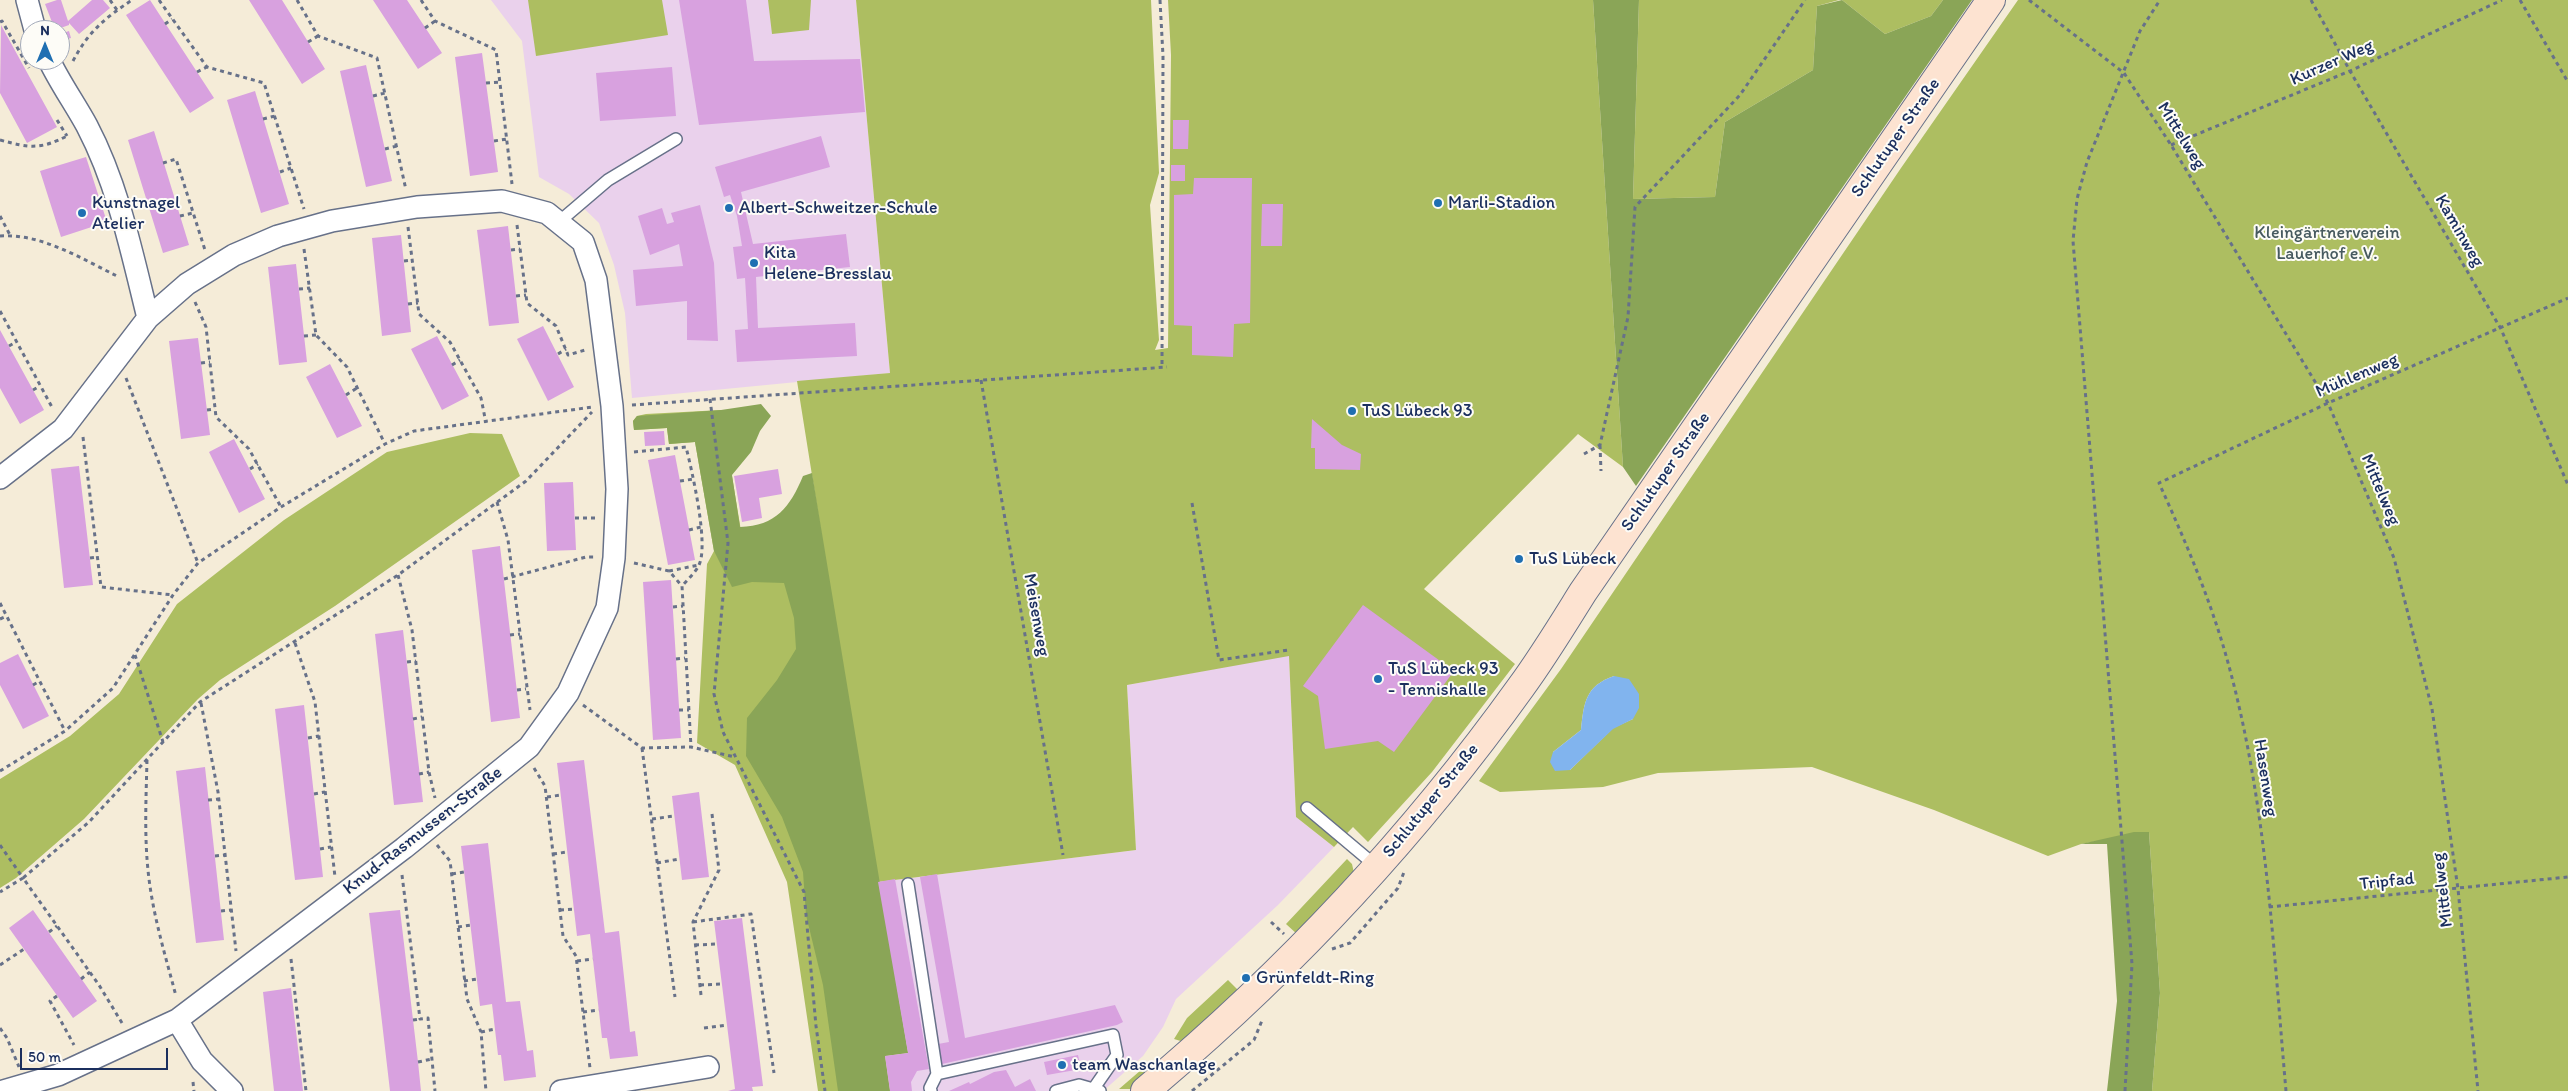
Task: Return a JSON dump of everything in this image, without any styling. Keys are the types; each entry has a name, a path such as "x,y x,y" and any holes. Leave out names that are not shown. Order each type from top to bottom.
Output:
{"main road":[{"name":"Schlutuper Straße","path":"1146,1091 1230,1016 1292,956 1376,866 1414,824 1522,687 1583,592 1991,0"}],"street":[{"path":"27,0 32,20"},
{"path":"53,70 60,85 87,126 125,224 148,318"},
{"name":"Knud-Rasmussen-Straße","path":"0,478 63,429 148,318 187,284 234,256 278,236 332,221 417,207 502,201 547,213 560,221 583,242 596,280 618,406 617,489 614,558 607,608 568,693 530,747 404,848 177,1020 58,1075 3,1091"},
{"path":"177,1020 202,1061 232,1091"},
{"path":"561,1091 708,1067"}],"lane":[{"path":"560,221 608,180 676,139"},
{"path":"1307,808 1376,866"},
{"path":"908,884 937,1074 930,1088 931,1091"},
{"path":"937,1074 1113,1034 1117,1054 1097,1089 1079,1085 1056,1091"}],"path":[{"path":"110,0 117,10"},
{"path":"60,85 84,38 132,0"},
{"path":"159,0 207,66 264,83 305,212"},
{"path":"297,0 318,36 377,58 407,191"},
{"path":"420,0 434,21 496,50 512,185"},
{"path":"1160,0 1163,56 1162,367"},
{"path":"1601,472 1600,445 1628,317 1635,207 1740,95 1805,0"},
{"name":"Mittelweg","path":"2029,0 2124,73 2171,145 2328,403 2394,558 2432,709 2458,888 2478,1091"},
{"path":"2125,1091 2132,964 2072,241 2077,199 2087,162 2140,31 2160,0"},
{"name":"Kaminweg","path":"2311,0 2350,71 2501,329 2568,485"},
{"name":"Kurzer Weg","path":"2171,145 2350,71 2502,0"},
{"path":"2520,0 2568,82"},
{"path":"165,24 172,19"},
{"path":"425,28 434,21"},
{"path":"308,42 318,36"},
{"path":"197,72 207,66"},
{"path":"486,83 500,82"},
{"path":"373,96 385,93"},
{"path":"264,119 275,116"},
{"path":"0,140 30,148 56,142 87,126"},
{"path":"494,140 507,139"},
{"path":"385,149 397,146"},
{"path":"163,163 176,158 206,252"},
{"path":"280,172 291,168"},
{"path":"180,216 193,212"},
{"path":"0,216 10,235"},
{"path":"407,221 419,314 450,342 481,398 486,423"},
{"path":"517,223 527,303 556,326 568,355 590,348"},
{"path":"0,236 10,235 47,243 140,287"},
{"path":"303,241 316,335 347,367 385,444"},
{"path":"510,250 520,249"},
{"path":"404,261 412,260"},
{"path":"299,290 310,288"},
{"path":"516,296 526,295"},
{"name":"Mühlenweg","path":"2159,483 2328,403 2501,329 2568,298"},
{"path":"193,299 206,327 216,417 249,449 282,506"},
{"path":"408,304 418,303"},
{"path":"0,311 55,414"},
{"path":"304,336 316,335"},
{"path":"9,346 16,342"},
{"path":"558,354 566,349"},
{"path":"452,365 460,360"},
{"path":"201,363 210,362"},
{"path":"618,406 1167,367"},
{"path":"125,376 198,564"},
{"name":"Meisenweg","path":"981,380 1063,856"},
{"path":"33,390 40,386"},
{"path":"346,395 357,388"},
{"path":"710,399 728,543 714,694 723,732 804,892 816,1026 826,1091"},
{"path":"0,771 65,731 113,688 173,595 198,564 282,506 385,444 414,431 486,423 598,406 526,481 398,575 295,643 200,702 89,822 23,878 0,892"},
{"path":"207,410 215,409"},
{"path":"82,436 101,587 173,595"},
{"path":"1584,454 1600,445"},
{"path":"628,452 686,447 694,479 700,528 699,565 682,586"},
{"path":"250,469 258,464"},
{"path":"680,481 694,479"},
{"name":"Hasenweg","path":"2159,483 2190,551 2225,652 2251,763 2269,907 2286,1091"},
{"path":"83,496 90,495"},
{"path":"497,502 508,540 528,707 534,717"},
{"path":"1192,503 1219,660 1288,650"},
{"path":"575,518 600,518"},
{"path":"689,530 700,528"},
{"path":"90,558 97,557"},
{"path":"504,578 514,578 586,557 597,557"},
{"path":"633,563 669,571 699,565"},
{"path":"669,571 682,586 691,747"},
{"path":"398,575 412,630 429,772 437,807"},
{"path":"0,603 65,731"},
{"path":"673,607 683,606"},
{"path":"0,620 7,616"},
{"path":"510,634 520,634"},
{"path":"295,643 315,702 336,882"},
{"path":"135,654 163,742"},
{"path":"676,659 686,658"},
{"path":"407,662 416,661"},
{"path":"33,685 40,681"},
{"path":"516,690 526,688"},
{"path":"200,702 219,798 237,956"},
{"path":"579,703 642,748 691,747 735,757"},
{"path":"679,710 689,710"},
{"path":"413,719 422,717"},
{"path":"308,738 319,736"},
{"path":"642,748 675,997"},
{"path":"147,760 146,834 149,880 162,943 177,999"},
{"path":"531,763 545,786 563,936 576,961 591,1073"},
{"path":"419,774 429,772"},
{"path":"314,794 325,792"},
{"path":"546,797 561,795"},
{"path":"208,800 219,798"},
{"path":"700,995 693,922 719,870 712,814"},
{"path":"652,819 674,816"},
{"path":"435,842 450,861 464,980 467,999 480,1032 486,1091"},
{"path":"0,845 90,972 126,1029"},
{"path":"320,849 331,847"},
{"path":"553,854 567,852"},
{"path":"215,856 225,854"},
{"path":"657,863 680,859"},
{"path":"401,867 420,1019"},
{"path":"452,874 464,872"},
{"name":"Tripfad","path":"2269,907 2568,878"},
{"path":"560,910 574,908"},
{"path":"221,911 231,910"},
{"path":"693,922 751,914 774,1072"},
{"path":"458,927 471,924"},
{"path":"49,932 57,926"},
{"path":"403,933 409,932"},
{"path":"695,945 717,944"},
{"path":"0,965 24,949"},
{"path":"291,958 295,1012 306,1091"},
{"path":"576,961 593,959"},
{"path":"81,979 90,972"},
{"path":"408,977 415,976"},
{"path":"464,980 477,979"},
{"path":"700,985 722,984"},
{"path":"57,996 50,1002 78,1051"},
{"path":"583,1012 599,1010"},
{"path":"413,1020 428,1018 435,1091"},
{"path":"704,1028 727,1025"},
{"path":"0,1028 7,1038 26,1084"},
{"path":"480,1032 495,1029"},
{"path":"418,1062 432,1059"}],"shaded area":[{"name":"Albert-Schweitzer-Schule","path":"491,0 856,0 890,373 632,398 625,313 614,265 599,223 569,194 539,177 522,41"},
{"path":"1289,655 1296,817 1334,847 1278,905 1176,999 1163,1027 1143,1056 1103,1091 890,1091 885,1056 907,1053 878,882 1136,850 1127,685"}],"green space":[{"path":"528,0 662,0 668,35 536,56"},
{"path":"768,0 811,0 809,30 772,34"},
{"path":"856,0 1151,0 1159,173 1150,205 1159,340 1155,350 1168,348 1171,55 1168,0 1593,0 1623,467 1578,434 1424,589 1515,664 1432,772 1368,842 1353,827 1334,847 1296,817 1289,656 1127,685 1136,850 878,882 908,1053 885,1056 890,1091 818,1091 787,882 735,765 697,743 707,564 714,551 695,442 669,444 667,428 634,430 633,421 637,416 646,414 721,410 744,549 822,538 797,381 890,373"},
{"path":"1593,0 1639,0 1633,199 1715,197 1725,122 1813,70 1817,6 1842,0 1885,34 1931,16 1943,0 1972,0 1636,486 1623,467"},
{"path":"1639,0 1839,0 1817,6 1813,70 1725,122 1715,197 1633,199"},
{"path":"1842,0 1943,0 1931,16 1885,34"},
{"name":"Kleingärtnerverein Lauerhof e.V.","path":"2018,0 2568,0 2568,1091 2152,1091 2160,993 2149,832 2081,844 2048,856 1934,810 1812,767 1658,773 1603,787 1500,792 1479,781 1561,669 1901,168","holes":["1614,676 1633,719 1613,728 1570,770 1553,752 1581,730 1583,712 1588,697 1592,690 1604,680"]},
{"path":"761,404 771,416 760,431 751,452 732,475 740,527 763,523 780,513 793,497 803,476 812,473 908,1053 885,1056 890,1091 838,1091 823,985 806,915 803,872 782,817 746,756 747,718 777,680 796,649 794,618 784,583 752,582 732,587 714,551 695,442 669,444 667,428 634,430 633,421 637,416 721,410"},
{"path":"470,433 502,434 520,476 335,606 220,680 198,699 84,819 16,878 0,888 0,779 70,736 119,694 177,604 284,520 387,452"},
{"path":"2134,832 2149,832 2160,993 2152,1091 2107,1091 2117,1001 2107,844 2081,844"},
{"path":"1347,859 1352,864 1354,873 1298,935 1286,924"},
{"path":"1228,980 1240,992 1184,1042 1174,1039 1187,1018"},
{"path":"1148,1064 1147,1076 1132,1089 1119,1089"}],"water":[{"path":"1614,676 1629,679 1639,694 1639,708 1633,719 1613,729 1570,770 1555,771 1550,762 1553,752 1581,730 1585,704 1592,690 1604,680"}],"building":[{"path":"61,0 68,20 51,20 45,4"},
{"path":"92,0 103,0 110,8 79,34 70,24 69,20"},
{"path":"150,0 214,98 190,113 126,15"},
{"path":"249,0 282,0 325,69 302,84"},
{"path":"373,0 407,0 442,53 418,69"},
{"path":"679,0 746,0 754,61 860,59 865,112 699,125"},
{"path":"1,25 20,60 20,70 26,70 57,127 27,143 0,93"},
{"path":"482,53 498,172 470,176 455,57"},
{"path":"366,65 392,181 366,187 340,71"},
{"path":"672,67 676,116 600,121 596,73"},
{"path":"255,91 289,204 261,213 227,100"},
{"path":"1173,120 1189,120 1188,149 1173,149"},
{"path":"154,131 189,245 163,253 128,140"},
{"path":"821,136 830,167 741,192 753,244 846,234 850,267 756,277 758,328 855,323 857,356 737,362 735,330 748,329 745,278 737,279 733,247 742,246 737,216 730,195 724,197 715,167"},
{"path":"86,157 107,222 61,237 40,171"},
{"path":"1171,165 1185,165 1185,181 1171,181"},
{"path":"1194,178 1252,178 1250,323 1234,324 1233,357 1192,355 1192,326 1174,325 1174,195 1193,194"},
{"path":"1262,204 1283,204 1282,246 1261,246"},
{"path":"700,205 714,263 718,341 687,340 687,301 636,306 633,270 683,266 679,244 650,255 638,216 662,208 667,224 674,222 671,213"},
{"path":"508,226 519,323 489,326 477,230"},
{"path":"401,235 411,332 382,336 372,238"},
{"path":"296,264 307,362 279,365 268,267"},
{"path":"543,326 574,387 548,401 517,339"},
{"path":"0,330 44,410 20,424 0,388"},
{"path":"437,336 469,396 442,410 411,349"},
{"path":"198,338 210,435 181,439 169,341"},
{"path":"330,364 362,426 337,438 306,377"},
{"path":"1312,419 1342,445 1361,454 1360,470 1315,469 1315,448 1311,448"},
{"path":"664,431 665,445 645,446 644,432"},
{"path":"234,439 265,499 239,513 209,452"},
{"path":"675,455 695,560 668,565 648,460"},
{"path":"79,466 93,585 64,588 51,469"},
{"path":"778,469 782,494 759,498 762,518 742,522 734,476"},
{"path":"573,482 576,550 547,551 544,483"},
{"path":"500,546 520,718 491,722 472,550"},
{"path":"671,580 681,738 653,740 643,582"},
{"name":"TuS Lübeck 93 - Tennishalle","path":"1363,605 1454,671 1394,752 1378,741 1325,749 1318,696 1303,686"},
{"path":"403,630 423,802 394,805 375,634"},
{"path":"18,654 49,716 23,729 0,685 0,663"},
{"path":"304,705 323,877 295,880 275,709"},
{"path":"584,760 605,933 619,931 630,1032 635,1031 638,1056 610,1059 607,1038 602,1038 590,934 577,936 557,763"},
{"path":"205,767 224,940 196,943 176,771"},
{"path":"699,792 709,877 682,880 672,796"},
{"path":"488,843 506,1002 520,1001 527,1051 533,1050 536,1077 504,1081 501,1055 498,1055 492,1004 480,1006 461,846"},
{"path":"937,874 965,1038 1115,1005 1123,1022 1117,1025 942,1064 938,1044 949,1042 920,877"},
{"path":"895,879 929,1069 917,1071 911,1082 912,1091 890,1091 885,1056 908,1053 878,882"},
{"path":"33,910 97,1001 73,1018 9,928"},
{"path":"400,910 421,1091 390,1091 369,913"},
{"path":"742,918 763,1086 752,1087 753,1091 728,1091 735,1089 714,921"},
{"path":"291,988 303,1091 274,1091 263,992"},
{"name":"team Waschanlage","path":"1078,1055 1081,1069 1047,1075 1044,1062"},
{"path":"1006,1070 1015,1087 1030,1079 1036,1091 949,1091 969,1082 970,1084 994,1072"}],"place":[{"name":"Marli-Stadion","path":"1438,203"},
{"name":"Albert-Schweitzer-Schule","path":"729,208"},
{"name":"Kunstnagel Atelier","path":"82,213"},
{"name":"Kita Helene-Bresslau","path":"754,263"},
{"name":"TuS Lübeck 93","path":"1352,411"},
{"name":"TuS Lübeck","path":"1519,559"},
{"name":"TuS Lübeck 93 - Tennishalle","path":"1378,679"},
{"name":"Grünfeldt-Ring","path":"1246,978"},
{"name":"team Waschanlage","path":"1062,1065"}]}
